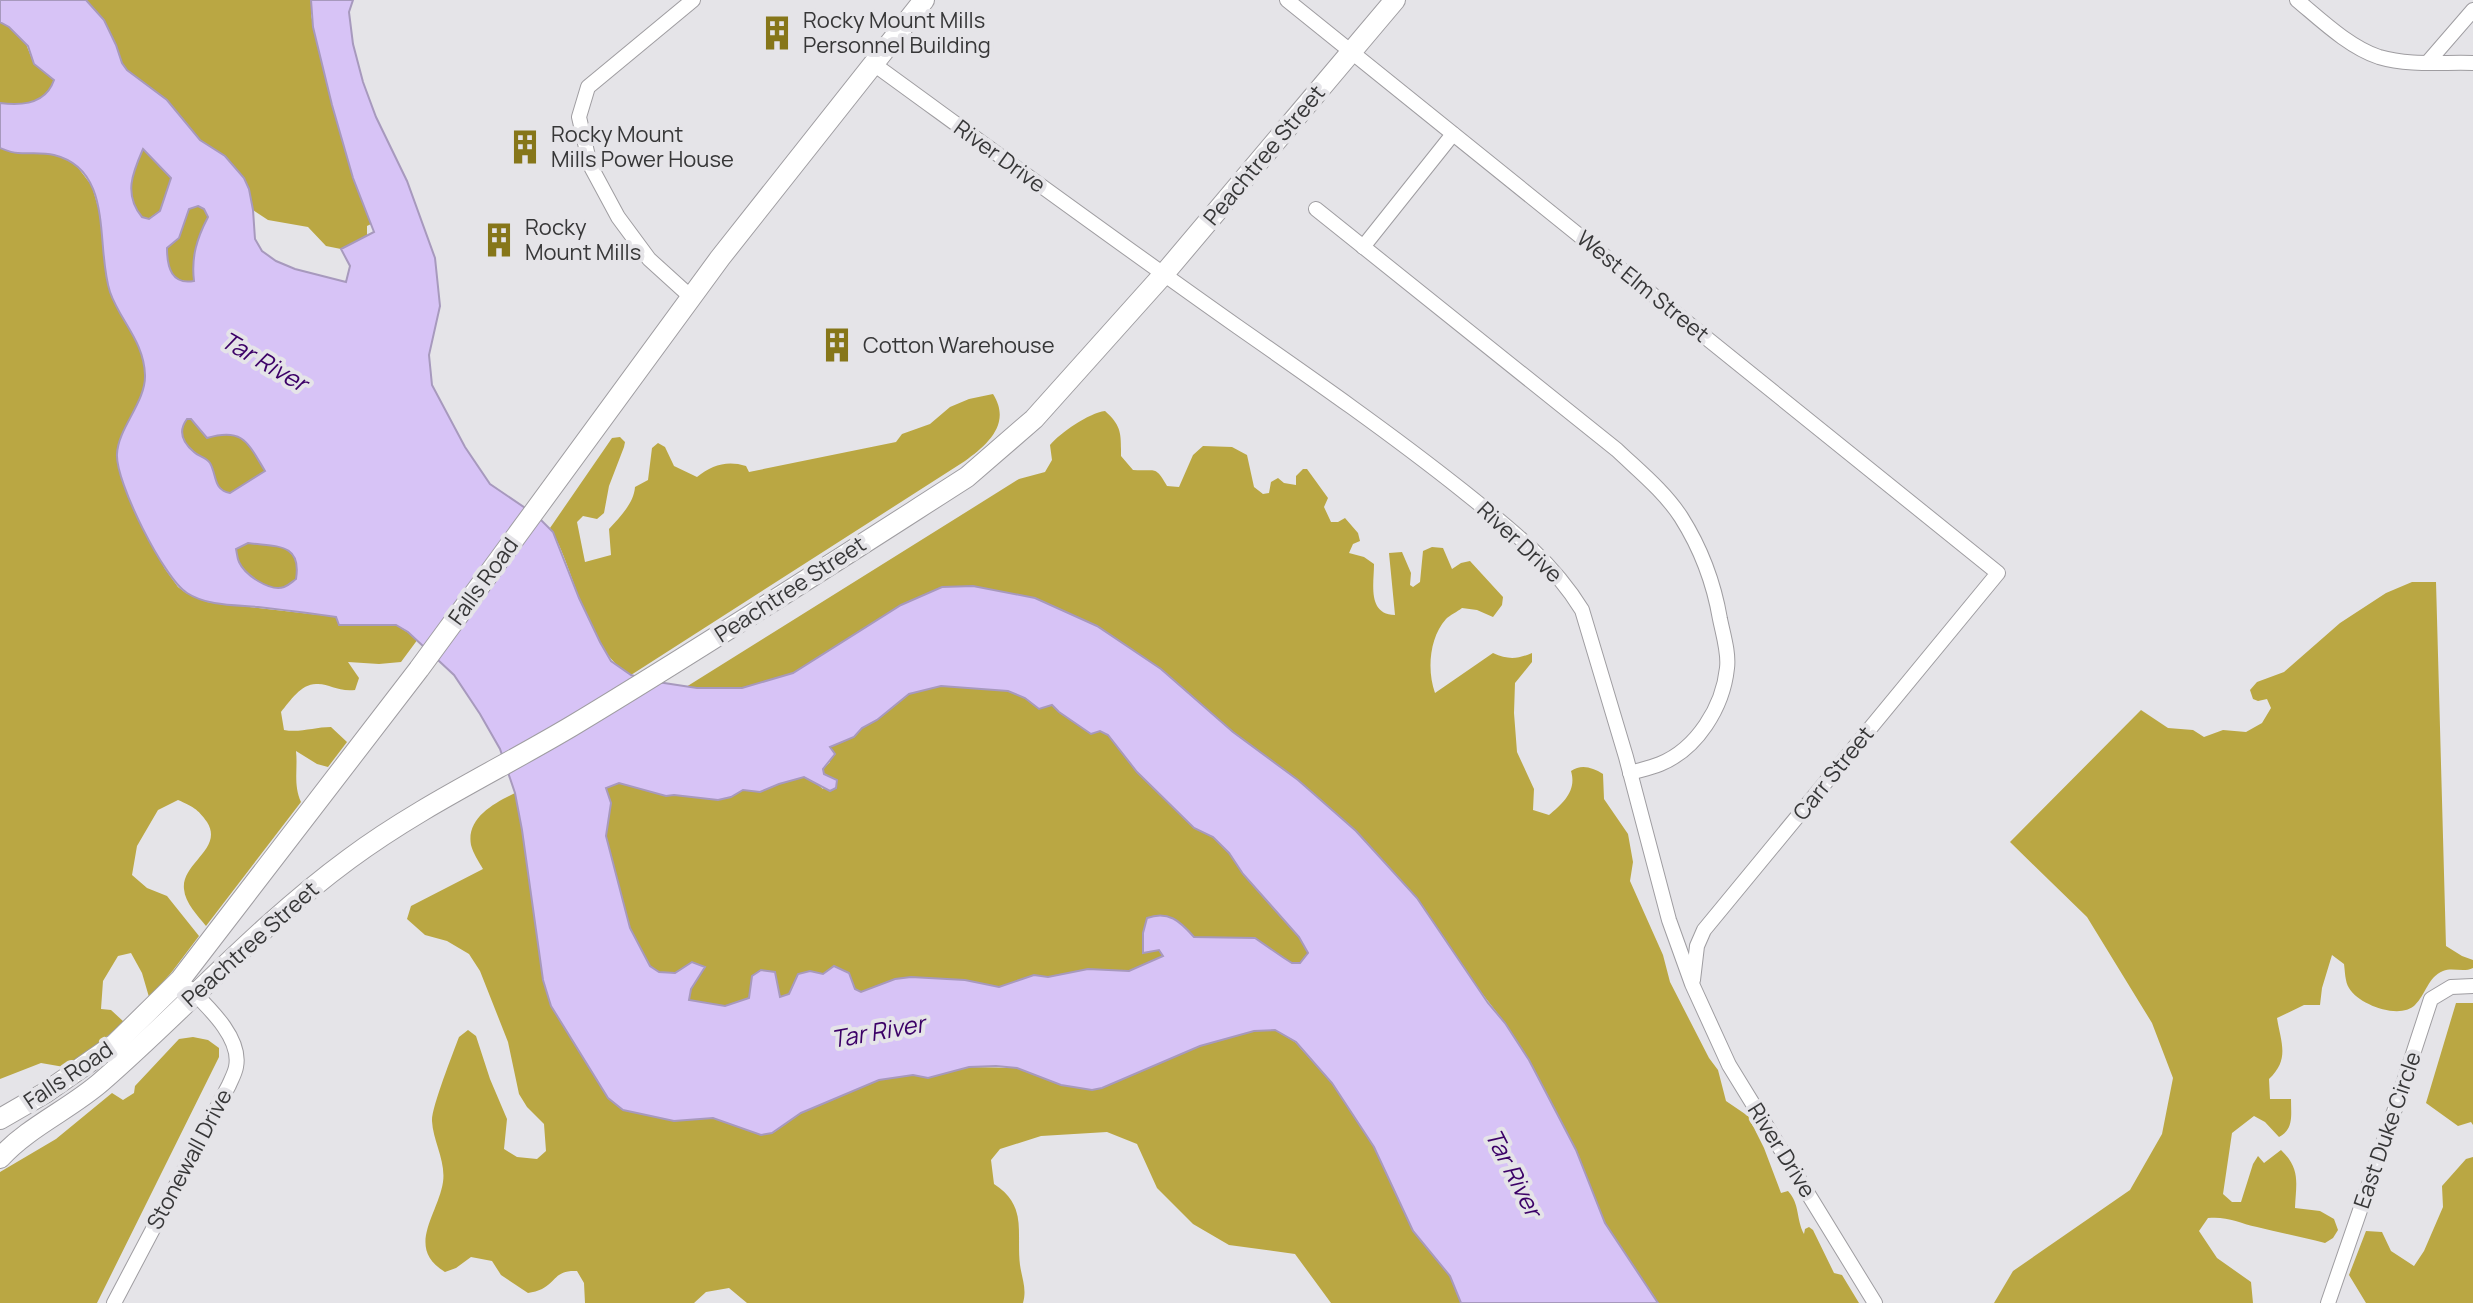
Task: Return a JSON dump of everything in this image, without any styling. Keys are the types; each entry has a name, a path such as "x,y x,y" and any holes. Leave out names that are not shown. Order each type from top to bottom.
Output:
{"main road":[{"name":"Falls Road","path":"0,1119 45,1093 115,1044 188,987 692,298 924,0"},
{"name":"Peachtree Street","path":"101,1082 188,987 311,888 403,822 573,725 967,477 1009,443 1163,275 1395,0"},
{"name":"Falls Road","path":"0,1158 101,1082"}],"street":[{"path":"692,298 649,259 618,217 590,165 579,117 588,87 693,0"},
{"name":"West Elm Street","path":"1287,0 1998,573"},
{"path":"2297,0 2327,25 2377,56 2404,62 2473,63"},
{"path":"2428,62 2473,10"},
{"name":"River Drive","path":"875,65 1163,275 1403,443 1520,536 1569,589 1582,610 1669,920 1692,984 1729,1065 1875,1303"},
{"path":"1363,247 1453,134"},
{"path":"1316,209 1617,450 1652,482 1680,516 1702,559 1717,600 1728,665 1721,694 1709,722 1684,749 1661,764 1630,773"},
{"name":"Carr Street","path":"1692,984 1697,946 1704,930 1998,573"},
{"name":"East Duke Circle","path":"2328,1303 2431,999 2451,987 2473,986"},
{"name":"Stonewall Drive","path":"114,1303 237,1066 234,1046 224,1028 188,987"}],"shaded area":[{"path":"86,0 311,0 311,15 332,105 353,178 371,224 367,226 367,236 341,249 326,246 308,227 268,220 253,210 244,178 225,156 200,140 167,100 127,70 104,20"},
{"path":"0,22 26,44 34,64 55,80 40,99 17,104 0,103"},
{"path":"0,148 63,158 76,165 92,186 99,211 111,295 140,348 145,366 144,391 118,447 134,510 178,587 207,602 337,617 340,625 396,625 418,639 401,662 348,662 359,678 355,690 311,685 296,694 281,712 284,730 331,727 347,742 328,767 296,751 296,783 301,802 206,926 189,904 184,889 189,871 210,840 207,822 194,808 178,800 158,810 137,846 132,875 147,888 167,896 199,936 149,997 142,973 131,953 118,956 103,981 101,1009 111,1010 124,1022 64,1067 41,1063 0,1079"},
{"path":"143,148 171,178 160,211 148,219 133,207 131,198 133,177"},
{"path":"198,206 204,209 208,217 196,248 194,281 180,280 172,273 167,248 179,238 189,209"},
{"path":"993,394 1000,415 998,424 989,441 965,461 631,675 615,663 603,647 592,629 550,528 612,438 620,437 625,442 609,486 604,513 597,519 583,516 577,522 585,562 611,555 609,529 629,504 635,487 648,480 652,448 658,443 665,447 674,466 697,477 708,469 726,464 746,466 749,472 896,442 902,434 930,424 950,407"},
{"path":"1105,411 1115,421 1119,431 1121,456 1133,470 1157,472 1167,486 1179,487 1193,455 1203,446 1232,447 1247,455 1254,487 1263,494 1269,493 1271,482 1278,478 1284,483 1296,485 1296,476 1307,469 1328,498 1324,507 1331,522 1345,518 1358,533 1360,541 1353,544 1349,553 1374,564 1374,597 1376,604 1386,613 1395,615 1389,553 1402,552 1413,587 1420,582 1423,551 1432,547 1443,548 1452,569 1470,561 1503,597 1502,605 1493,617 1462,608 1440,627 1431,655 1435,693 1493,653 1513,658 1532,653 1532,662 1515,683 1514,713 1517,752 1534,789 1533,810 1549,815 1559,806 1570,791 1571,771 1587,767 1603,774 1604,799 1628,834 1633,862 1630,881 1663,955 1670,982 1718,1070 1726,1101 1748,1116 1781,1193 1788,1191 1794,1201 1804,1234 1809,1227 1813,1230 1834,1273 1842,1275 1859,1303 1658,1303 1605,1223 1576,1150 1529,1060 1505,1023 1356,831 1298,780 1233,732 1161,669 1097,626 901,605 793,674 742,688 686,687 1019,479 1045,472 1052,460 1050,445 1083,419"},
{"path":"187,419 191,419 207,438 229,435 244,440 265,471 230,493 225,491 218,485 207,459 194,452 184,440 182,432"},
{"path":"248,543 277,546 291,552 297,567 296,579 278,588 252,577 239,562 236,549"},
{"path":"2412,582 2436,582 2446,946 2473,960 2473,968 2443,971 2434,977 2415,1005 2390,1011 2370,1005 2354,994 2347,983 2344,964 2332,955 2320,1005 2304,1005 2277,1018 2282,1058 2269,1079 2270,1099 2291,1099 2289,1126 2279,1137 2265,1122 2254,1116 2232,1133 2223,1194 2232,1202 2241,1202 2258,1156 2264,1163 2281,1150 2294,1170 2295,1208 2320,1211 2334,1219 2338,1230 2325,1243 2227,1219 2208,1218 2199,1231 2217,1258 2251,1282 2253,1303 1994,1303 2013,1271 2130,1190 2162,1134 2173,1078 2152,1023 2087,917 2010,842 2141,710 2168,728 2193,730 2204,737 2223,730 2246,732 2262,723 2271,708 2267,699 2253,699 2250,690 2257,682 2284,672 2340,623 2386,593"},
{"path":"940,686 1008,691 1025,698 1039,709 1052,705 1059,712 1108,735 1137,772 1194,828 1213,837 1229,853 1243,874 1299,937 1308,953 1300,963 1292,963 1255,938 1193,937 1185,927 1143,953 1159,950 1163,956 1129,971 1088,969 1048,977 1034,976 999,987 965,980 895,979 861,992 810,971 789,994 780,997 752,976 749,998 725,1006 688,1000 704,967 692,962 675,973 659,972 650,966 630,928 606,835 611,803 606,787 619,783 666,796 718,800 743,790 760,792 804,777 823,789 830,777 823,769 830,762 829,747 854,737 909,694"},
{"path":"515,793 522,830 674,1121 713,1118 761,1135 773,1133 801,1113 879,1080 913,1075 928,1078 969,1067 1017,1068 1061,1085 1092,1090 1200,1046 1254,1031 1275,1030 1295,1042 1332,1083 1374,1147 1413,1231 1450,1276 1461,1303 1331,1303 1295,1254 1229,1245 1193,1224 1157,1188 1137,1144 1107,1132 1041,1136 1000,1149 991,1160 994,1184 1005,1192 1016,1211 1023,1303 747,1303 729,1288 706,1292 694,1303 585,1303 584,1283 577,1271 564,1272 542,1289 528,1293 501,1275 492,1261 471,1257 445,1272 433,1263 425,1242 443,1182 432,1121 459,1037 468,1030 476,1036 507,1119 504,1149 517,1157 537,1159 546,1151 544,1124 519,1094 508,1042 480,971 469,954 447,941 425,935 407,919 411,906 483,869 471,845 473,827 483,813"},
{"path":"2456,1003 2473,1003 2473,1125 2471,1122 2458,1126 2426,1103"},
{"path":"193,1037 208,1040 219,1048 219,1057 97,1303 0,1303 0,1172 56,1139 112,1093 123,1100 134,1093 135,1086 179,1039"},
{"path":"2473,1157 2473,1303 2366,1303 2349,1275 2366,1231 2382,1232 2391,1251 2414,1266 2443,1207 2442,1186 2466,1159"}],"water":[{"name":"Tar River","path":"0,0 86,0 104,20 127,70 167,100 200,140 225,156 244,178 253,210 255,239 262,251 295,269 346,282 350,266 341,249 374,232 353,178 332,105 313,27 311,0 353,0 349,12 363,82 407,181 435,258 440,306 429,355 432,385 465,447 490,484 537,516 553,532 579,598 611,661 631,675 651,681 697,688 742,688 793,673 901,605 942,587 973,586 1035,598 1097,626 1161,669 1233,732 1298,780 1356,831 1417,898 1529,1060 1576,1150 1605,1223 1658,1303 1461,1303 1450,1276 1413,1231 1374,1147 1332,1083 1296,1042 1275,1030 1254,1031 1200,1046 1092,1090 1061,1085 1017,1068 996,1066 969,1067 928,1078 913,1075 879,1080 801,1113 772,1133 761,1135 713,1118 674,1121 623,1110 608,1098 551,1006 543,980 515,793 500,749 454,675 408,632 396,625 339,625 336,617 221,604 195,597 177,584 154,550 132,506 118,467 117,454 122,434 144,385 144,363 110,292 95,193 86,176 73,163 54,155 16,153 0,148 0,103 32,102 45,94 54,80 34,64 28,46 0,22","holes":["143,149 171,178 160,211 149,219 142,217 133,200 133,175","198,206 204,209 208,217 196,248 194,281 187,282 172,274 167,248 179,238 189,209","191,419 207,438 237,436 249,445 265,471 230,493 221,489 207,459 194,452 184,440 184,423","248,543 277,546 291,552 295,558 296,579 284,587 265,585 252,577 238,560 236,549","941,686 1008,691 1025,698 1039,709 1052,705 1091,734 1100,731 1108,735 1137,772 1194,828 1213,837 1229,853 1243,874 1299,937 1308,953 1300,963 1292,963 1255,938 1194,937 1179,922 1161,915 1147,918 1143,953 1159,950 1163,956 1129,971 1088,969 1048,977 1034,975 999,987 965,980 911,977 895,979 861,992 855,989 849,973 834,966 823,974 810,971 798,974 789,994 780,997 775,972 761,970 752,976 749,998 725,1006 689,1000 691,989 705,967 692,962 675,973 659,972 650,966 630,928 606,836 611,803 606,788 619,783 666,796 718,800 743,790 760,792 804,777 830,791 836,788 837,780 824,774 823,769 835,754 830,747 854,737 862,728 909,694"]}],"place":[{"name":"Rocky Mount Mills Personnel Building","path":"777,33"},
{"name":"Rocky Mount Mills Power House","path":"525,147"},
{"name":"Rocky Mount Mills","path":"499,240"},
{"name":"Cotton Warehouse","path":"837,345"}]}
